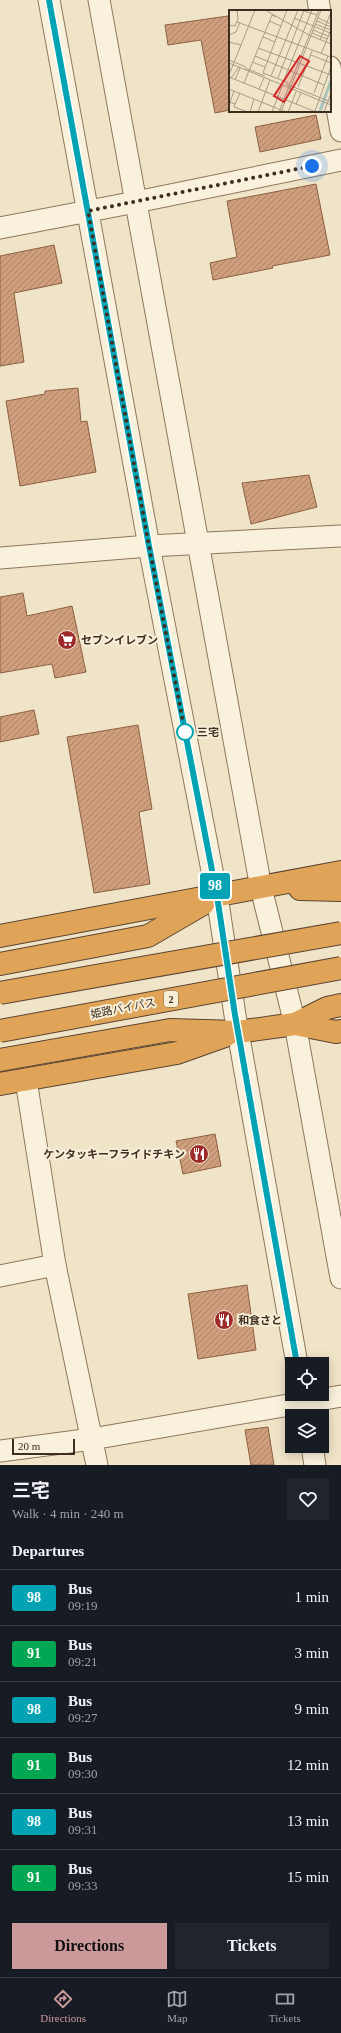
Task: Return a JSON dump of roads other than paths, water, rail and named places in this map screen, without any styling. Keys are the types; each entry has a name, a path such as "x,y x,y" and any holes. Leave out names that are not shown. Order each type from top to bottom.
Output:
{"highway":[{"path":"0,934 261,888 341,872"},
{"path":"261,888 341,890"},
{"path":"0,964 148,936 217,896"},
{"path":"0,993 341,933"},
{"name":"姫路バイパス","path":"0,1030 341,968"},
{"path":"0,1060 170,1030 238,1032 295,1024 327,1008 341,1005"},
{"path":"295,1024 336,1032 341,1030"},
{"path":"0,1084 177,1052 238,1032"}],"street":[{"path":"49,0 149,546 217,896 238,1032 296,1357"},
{"path":"99,0 261,888 295,1024 341,1278"},
{"path":"318,0 320,10"},
{"path":"331,73 341,131"},
{"path":"0,228 341,160"},
{"path":"0,558 149,546 341,536"},
{"path":"26,1080 55,1265 97,1465"},
{"path":"0,1276 55,1265"},
{"path":"0,1452 92,1439 304,1404 341,1396"},
{"path":"313,1453 315,1465"}],"place":[{"name":"セブンイレブン","path":"67,640"},
{"name":"三宅","path":"185,732"},
{"name":"ケンタッキーフライドチキン","path":"199,1154"},
{"name":"和食さと","path":"224,1320"}]}
